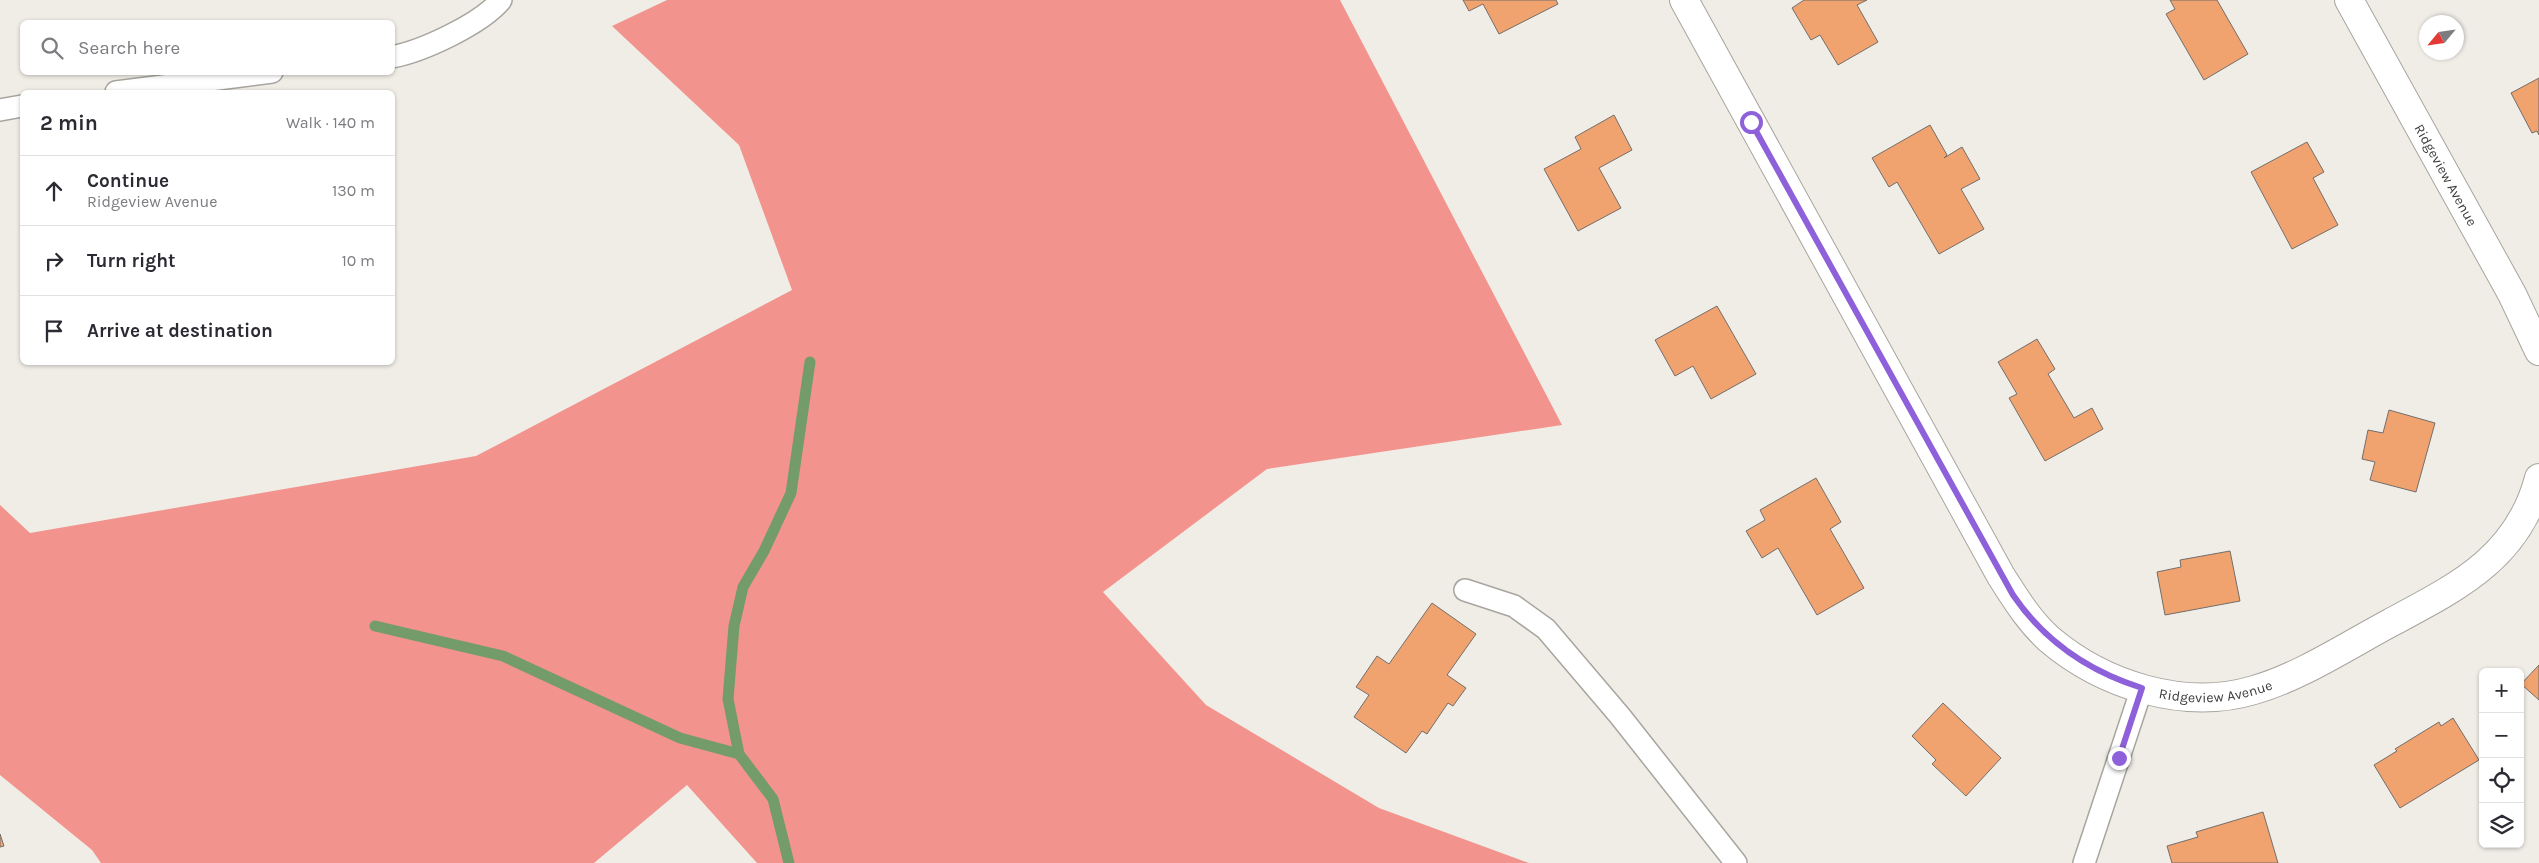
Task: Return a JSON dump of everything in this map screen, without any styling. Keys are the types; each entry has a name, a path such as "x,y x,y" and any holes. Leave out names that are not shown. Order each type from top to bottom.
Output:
{"street":[{"name":"Ridgeview Avenue","path":"1684,0 2013,595 2035,624 2066,652 2086,665 2142,688 2182,696 2218,697 2254,690 2284,680 2437,598 2489,563 2510,537 2530,504 2539,478"},
{"name":"Ridgeview Avenue","path":"2349,0 2512,294 2539,351"}],"lane":[{"path":"395,56 410,54 459,31 501,0"},
{"path":"132,90 249,75"},
{"path":"0,110 20,106"},
{"path":"1466,590 1514,606 1546,629 1620,716 1736,863"},
{"path":"2084,863 2142,688"}],"shaded area":[{"path":"667,0 1340,0 1562,425 1267,469 1103,592 1206,705 1379,808 1529,863 757,863 687,785 594,863 101,863 92,850 0,775 0,505 30,533 476,456 792,290 739,145 612,26"}],"building":[{"path":"1463,0 1556,0 1558,4 1499,34 1483,4 1469,11"},
{"path":"1804,0 1867,0 1857,5 1878,42 1838,65 1820,35 1811,40 1792,8"},
{"path":"2170,0 2217,0 2248,54 2204,80 2166,14 2175,9"},
{"path":"2539,78 2539,135 2537,131 2532,133 2511,93"},
{"path":"1614,115 1632,150 1599,168 1621,208 1578,231 1544,169 1581,149 1575,137"},
{"path":"1930,125 1947,155 1944,158 1962,147 1980,179 1961,189 1984,229 1939,254 1897,182 1889,187 1872,158"},
{"path":"2307,142 2324,172 2313,178 2338,225 2292,249 2251,172"},
{"path":"1717,306 1756,374 1711,399 1693,366 1675,376 1655,340"},
{"path":"2037,339 2055,369 2048,374 2074,418 2092,408 2103,429 2045,461 2009,398 2017,394 1998,362"},
{"path":"2389,410 2435,423 2416,492 2370,480 2375,462 2362,459 2368,430 2383,433"},
{"path":"1816,478 1841,522 1830,529 1864,588 1817,615 1778,548 1762,558 1746,531 1765,520 1760,510"},
{"path":"2230,551 2240,601 2165,615 2157,572 2181,567 2180,560"},
{"path":"1432,603 1476,634 1447,675 1466,688 1453,706 1448,703 1427,734 1422,731 1406,753 1354,717 1369,695 1356,687 1377,656 1389,664"},
{"path":"2539,665 2539,700 2524,687 2524,681"},
{"path":"1943,703 2001,758 1966,796 1932,764 1936,760 1912,736"},
{"path":"2453,718 2479,760 2400,808 2374,765 2397,751 2395,749 2439,722 2441,726"},
{"path":"2263,812 2278,863 2172,863 2167,846 2198,837 2196,832"},
{"path":"0,834 4,846 0,847"}],"waterway":[{"path":"789,863 773,799 739,754 728,699 734,626 743,587 764,551 791,493 810,362"},
{"path":"375,626 503,656 680,738 739,754"}],"route":[{"path":"1751,122 2000,576 2013,595 2048,638 2066,652 2086,665 2125,683 2142,688 2119,758"}]}
